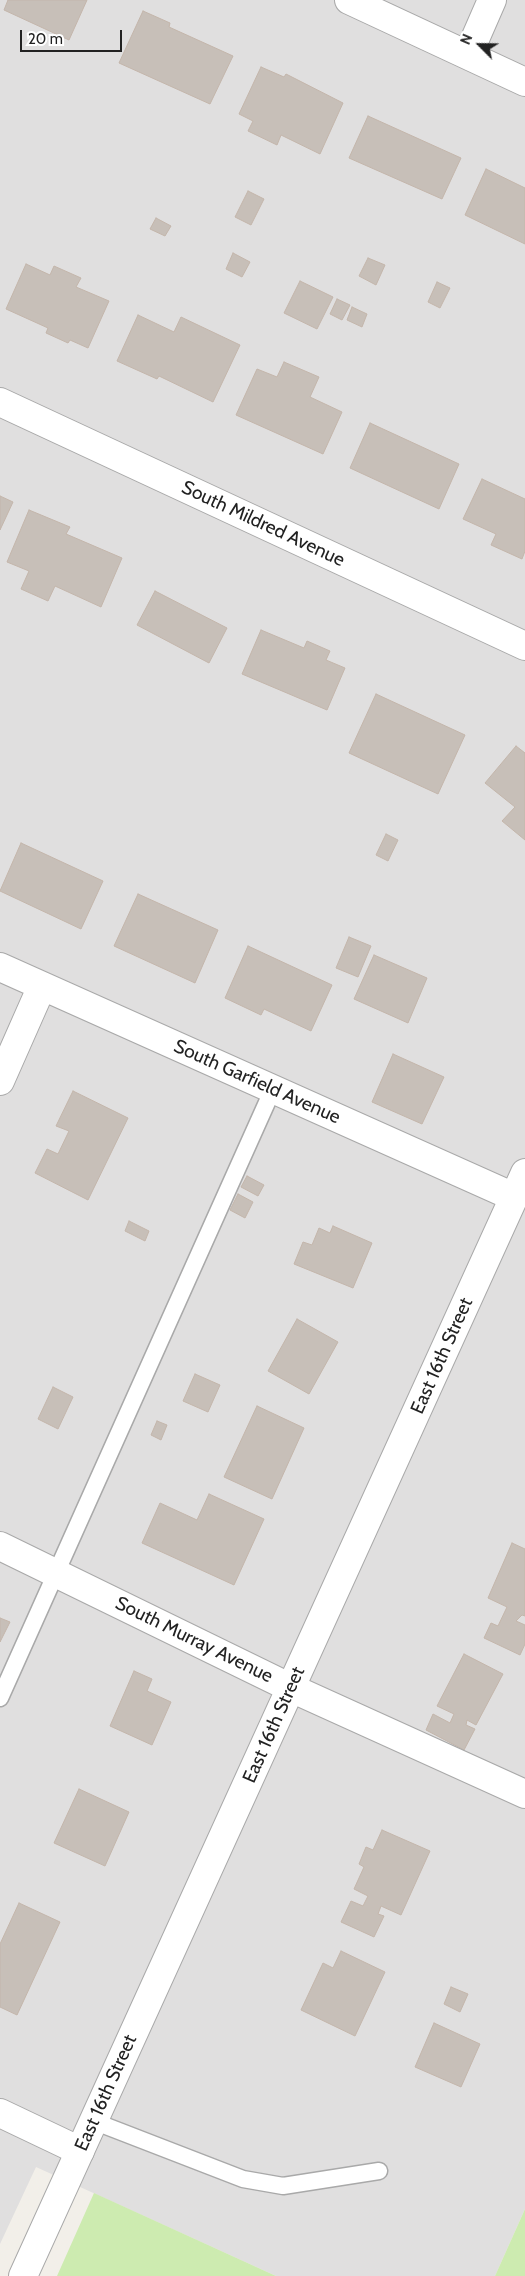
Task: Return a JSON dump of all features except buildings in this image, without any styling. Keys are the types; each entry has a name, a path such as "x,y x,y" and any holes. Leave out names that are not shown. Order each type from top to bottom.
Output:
{"street":[{"path":"349,0 525,82"},
{"path":"468,55 492,0"},
{"name":"South Mildred Avenue","path":"0,402 525,646"},
{"name":"South Garfield Avenue","path":"0,967 514,1197"},
{"path":"0,1081 42,986"},
{"name":"East 16th Street","path":"23,2276 525,1173"},
{"name":"South Murray Avenue","path":"0,1546 291,1688 525,1794"},
{"path":"0,2113 80,2151"}],"lane":[{"path":"0,1698 273,1090"},
{"path":"93,2122 243,2180 283,2186 379,2170"}],"shaded area":[{"path":"0,0 525,0 525,2209 495,2276 276,2276 36,2167 0,2244"}],"green space":[{"path":"94,2193 276,2276 57,2276"},
{"path":"525,2209 525,2276 495,2276"}]}
